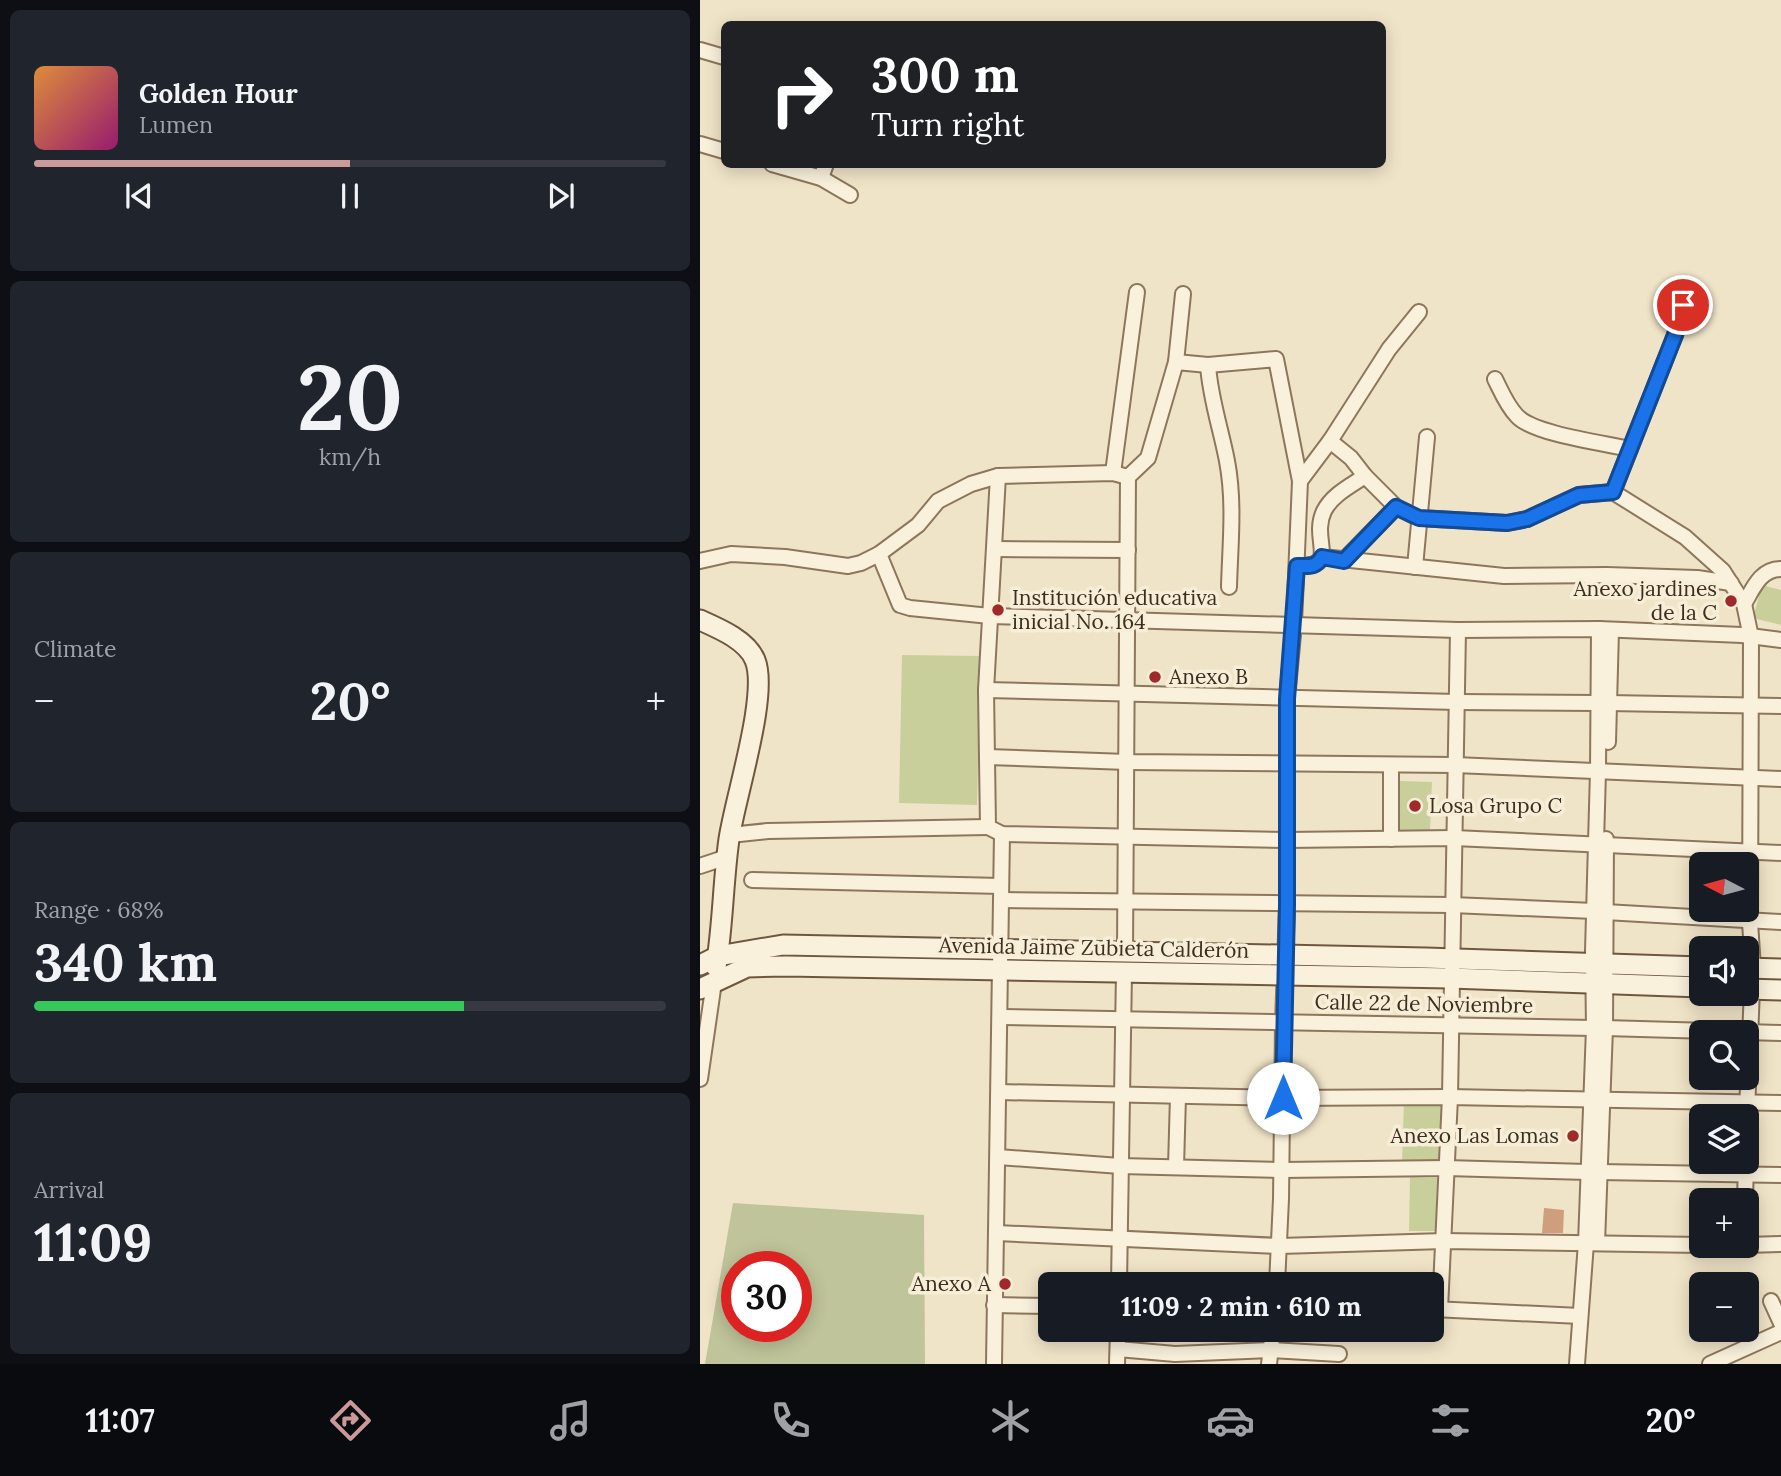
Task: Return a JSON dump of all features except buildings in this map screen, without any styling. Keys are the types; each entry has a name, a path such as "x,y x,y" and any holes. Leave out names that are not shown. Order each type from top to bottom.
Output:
{"street":[{"path":"700,50 721,56"},
{"path":"700,144 721,150"},
{"path":"801,168 823,171 850,194"},
{"path":"1113,473 1137,292"},
{"path":"1119,1272 1125,962 1128,477 1148,458 1176,362 1183,294"},
{"path":"1613,492 1675,335 1683,305"},
{"path":"1300,481 1330,441 1389,349 1419,312"},
{"path":"1176,362 1208,365 1276,359 1300,481 1294,624 1287,699 1287,905 1278,1272"},
{"path":"1208,365 1210,392 1227,462 1231,497 1229,587"},
{"path":"1495,379 1518,418 1533,428 1630,449"},
{"path":"1415,567 1427,437"},
{"path":"1330,441 1351,458 1396,507 1419,518 1507,523 1527,519 1579,495 1613,492 1685,537 1723,571 1744,604 1751,637 1751,852"},
{"path":"700,561 731,554 785,556 848,566 879,554 918,525 938,501 971,484 998,476 1113,473 1128,477"},
{"path":"994,1364 1001,893 986,757 986,690 998,476"},
{"path":"1297,566 1312,566 1318,563 1322,557 1319,528 1324,510 1336,495 1365,476"},
{"path":"1344,561 1396,507"},
{"path":"996,549 1128,550"},
{"path":"879,554 900,605 990,616 1458,630 1605,629 1781,640"},
{"path":"1322,557 1504,576 1620,575 1696,578 1731,583"},
{"path":"1744,604 1765,573 1781,569"},
{"path":"700,620 723,630 747,648 754,656 758,669 758,696 730,835 718,956 707,986 700,1079"},
{"path":"1577,1364 1580,1315 1591,1243 1600,1028 1599,912 1605,629"},
{"path":"1440,1272 1450,1097 1458,630"},
{"path":"986,690 1287,699 1781,706"},
{"path":"986,757 1286,765 1455,765 1781,779"},
{"path":"1391,765 1391,839"},
{"path":"730,835 768,831 995,830 1126,837 1286,840 1454,838 1732,852"},
{"path":"1759,853 1781,853"},
{"path":"700,866 727,857"},
{"path":"752,880 1125,902 1452,905 1689,918"},
{"path":"1750,922 1750,936"},
{"path":"1759,922 1781,922"},
{"name":"Avenida Jaime Zubieta Calderón","path":"700,965 718,956 783,945 1001,959 1599,973 1689,968"},
{"name":"Avenida Jaime Zubieta Calderón","path":"707,986 747,967 1001,959"},
{"path":"1759,968 1781,969"},
{"name":"Avenida Jaime Zubieta Calderón","path":"1599,973 1689,985"},
{"path":"1759,989 1781,990"},
{"name":"Calle 22 de Noviembre","path":"1001,1017 1689,1030"},
{"name":"Calle 22 de Noviembre","path":"1759,1032 1781,1033"},
{"path":"1747,1090 1747,1104"},
{"path":"999,1092 1283,1098 1450,1097 1781,1102"},
{"path":"1176,1167 1178,1096"},
{"path":"998,1157 1120,1166 1282,1170 1446,1168 1593,1172 1689,1169"},
{"path":"1759,1171 1781,1175"},
{"path":"997,1233 1280,1246 1444,1241 1689,1245"},
{"path":"1759,1245 1781,1244"},
{"path":"1771,1301 1781,1324"},
{"path":"994,1305 1038,1306"},
{"path":"1444,1309 1580,1315"},
{"path":"1710,1364 1781,1332"},
{"path":"1117,1356 1175,1359 1339,1354"}],"green space":[{"path":"1762,585 1781,590 1781,625 1753,618"},
{"path":"902,655 981,656 977,805 899,803"},
{"name":"Losa Grupo C","path":"1400,781 1432,782 1430,831 1398,830"},
{"path":"1404,1100 1442,1101 1441,1165 1402,1164"},
{"path":"1410,1177 1437,1178 1436,1231 1409,1231"},
{"path":"733,1203 924,1215 925,1364 705,1364 721,1272 721,1342 812,1342 812,1251 725,1251"}],"place":[{"name":"Anexo jardines de la C","path":"1731,601"},
{"name":"Institución educativa inicial No. 164","path":"998,610"},
{"name":"Anexo B","path":"1155,677"},
{"name":"Losa Grupo C","path":"1415,806"},
{"name":"Anexo Las Lomas","path":"1573,1136"},
{"name":"Anexo A","path":"1005,1284"}],"route":[{"path":"1283,1098 1287,699 1297,566 1312,566 1322,557 1344,561 1396,507 1419,518 1507,523 1527,519 1579,495 1613,492 1675,335 1683,305"}]}
